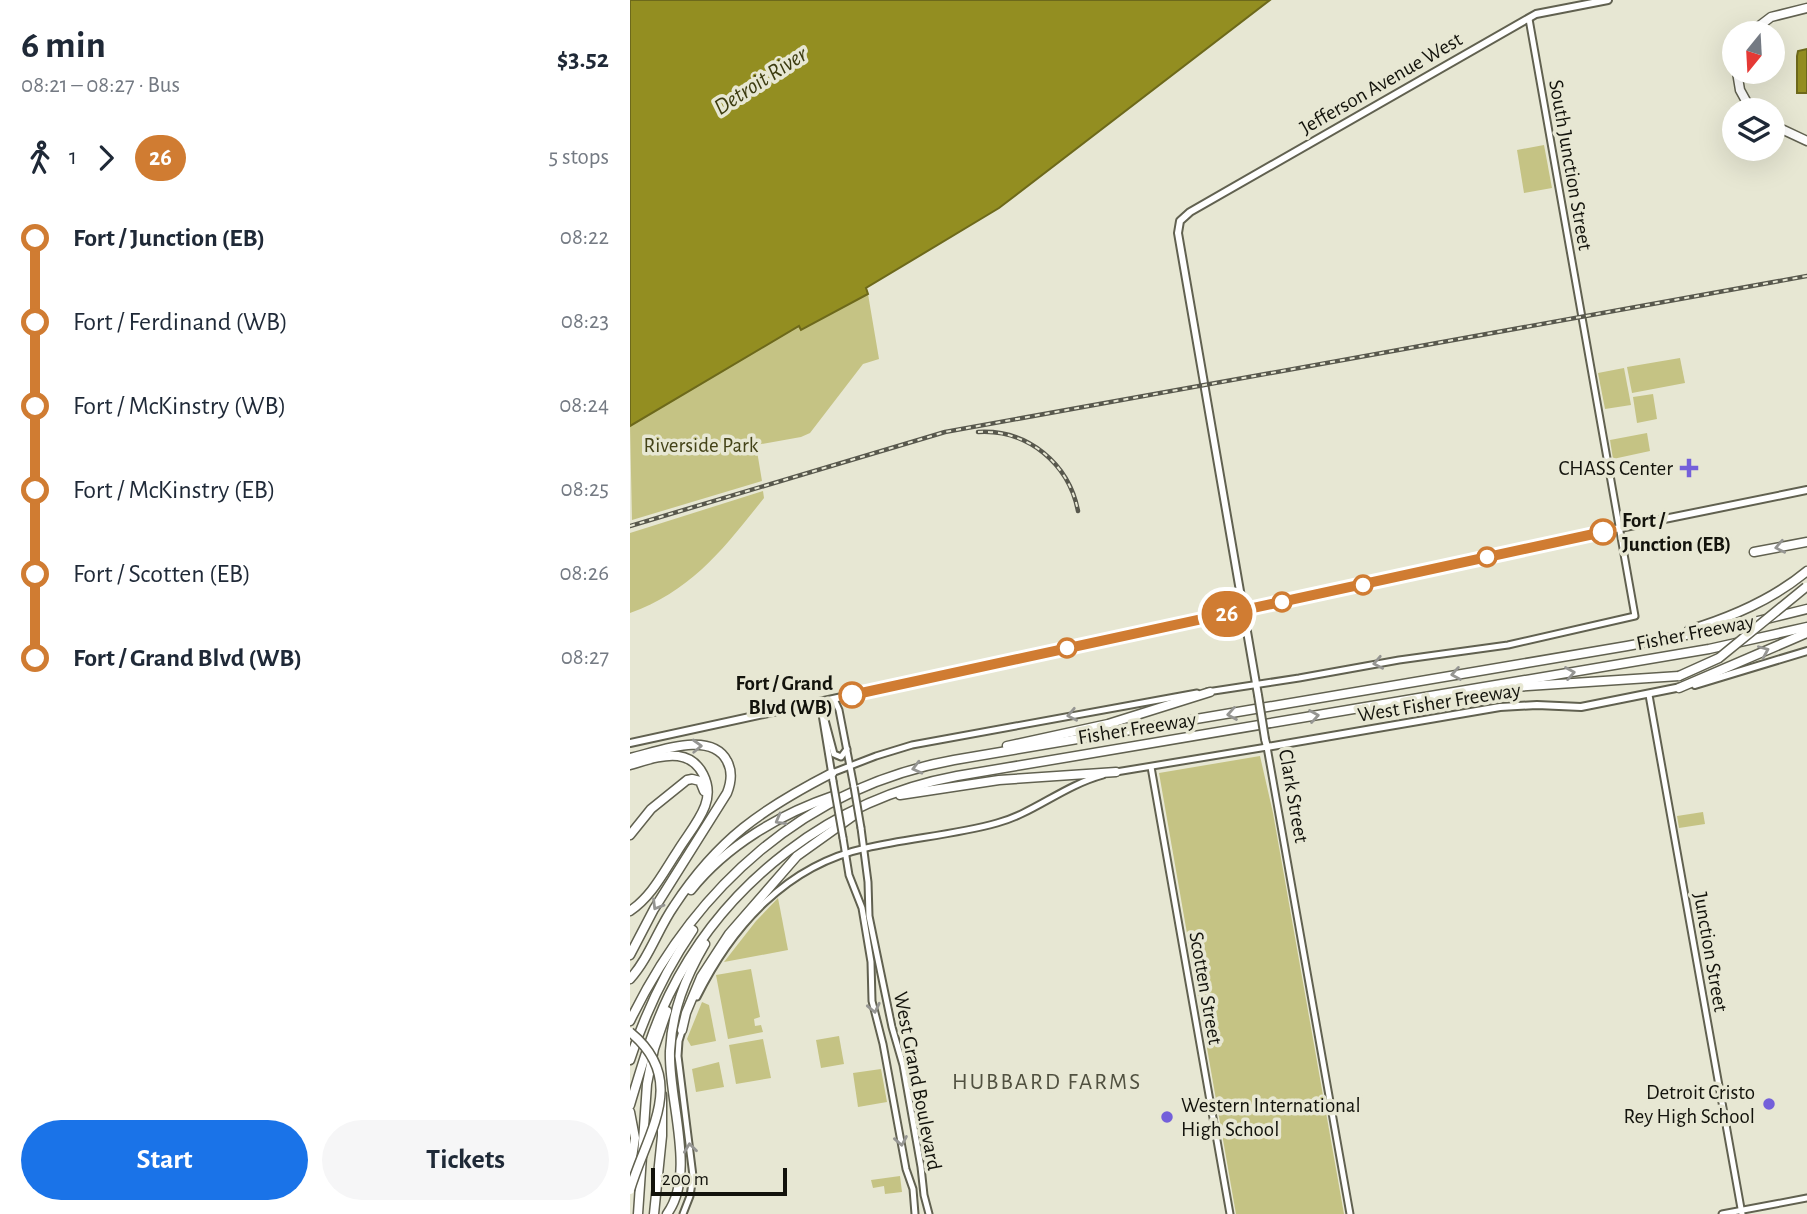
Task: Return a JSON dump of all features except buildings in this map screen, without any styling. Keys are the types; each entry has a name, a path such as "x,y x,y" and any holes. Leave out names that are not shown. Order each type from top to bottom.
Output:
{"highway":[{"path":"1764,21 1774,15 1807,8"},
{"path":"1785,131 1807,141"},
{"path":"1754,552 1807,542"},
{"path":"1651,641 1745,610 1807,571"},
{"path":"1478,688 1582,684 1679,676 1719,658 1807,587"},
{"name":"Fisher Freeway","path":"630,1021 648,987 677,943 729,879 760,850 828,803 905,771 969,757 1651,641 1750,623 1807,609"},
{"path":"1679,688 1807,630"},
{"name":"Fisher Freeway","path":"630,1105 655,1027 681,972 703,938 753,880 786,852 830,823 874,801 912,786 957,776 1709,649 1807,630"},
{"path":"969,757 1108,724 1210,692"},
{"path":"630,758 701,744 716,749 728,762 731,779 727,793 645,924 630,955"},
{"path":"630,765 677,756 694,763 705,779 708,794 705,806 669,859 647,889 630,905"},
{"path":"682,1030 691,1000 706,967 741,919 797,856 874,801 961,784 1116,772"},
{"path":"630,979 687,886 728,840 766,809 833,777"},
{"path":"630,835 657,803 687,780 700,781 704,787 702,802 648,895 630,911"},
{"path":"654,940 698,880 731,850 801,809 866,785"},
{"path":"630,1060 644,1019 666,973 729,879"},
{"path":"667,1214 679,1190 682,1169 671,1073 674,1019 688,974 724,912"},
{"path":"638,1214 647,1084 654,1049 681,972"},
{"path":"630,1032 651,1057 661,1086 662,1136 654,1214"},
{"path":"630,1189 658,1118 661,1086"},
{"path":"630,1112 635,1138 630,1171"}],"main road":[{"name":"Jefferson Avenue West","path":"1180,221 1191,212 1529,19 1548,10 1608,0"},
{"name":"Clark Street","path":"1180,221 1178,233 1267,747"},
{"path":"630,743 1620,528 1807,490"},
{"name":"West Fisher Freeway","path":"1267,747 1500,707 1581,707 1649,695 1806,651"}],"street":[{"name":"South Junction Street","path":"1529,19 1620,528"},
{"path":"833,777 850,766 892,750 943,739 1178,695 1489,648 1635,616 1620,528"},
{"name":"Junction Street","path":"1649,695 1741,1212"},
{"name":"West Grand Boulevard","path":"834,699 847,749 864,848 873,953 872,1000 883,1044 906,1169 913,1189 915,1214"},
{"name":"West Grand Boulevard","path":"820,702 849,875 862,908 904,1065 929,1214"},
{"path":"822,715 834,754 841,757 847,749"},
{"name":"West Fisher Freeway","path":"682,1030 710,972 742,927 783,885 812,867 864,848 995,824 1026,812 1063,790 1116,772 1267,747"},
{"name":"Clark Street","path":"1267,747 1350,1214"},
{"name":"Scotten Street","path":"1151,767 1230,1214"},
{"path":"682,1030 678,1048 679,1066 693,1177 683,1214"},
{"path":"1722,1214 1807,1198"}],"green space":[{"path":"1544,145 1552,188 1524,193 1517,150"},
{"name":"Riverside Park","path":"868,294 879,359 863,364 810,433 756,445 762,481 632,520 630,426 800,325 802,329"},
{"path":"1680,358 1685,383 1632,393 1627,367"},
{"path":"1624,368 1631,405 1605,409 1598,373"},
{"path":"1653,394 1657,419 1637,423 1633,397"},
{"path":"1647,433 1650,451 1613,459 1610,440"},
{"name":"Riverside Park","path":"763,491 764,498 706,566 672,593 630,613 630,533"},
{"path":"1260,756 1273,813 1344,1214 1236,1214 1159,773"},
{"path":"1703,812 1705,824 1679,828 1677,816"},
{"path":"778,898 788,950 724,962 756,921"},
{"path":"751,969 760,1017 754,1019 755,1026 761,1025 763,1032 728,1039 716,975"},
{"path":"702,1002 709,1005 716,1041 691,1046 687,1039"},
{"path":"839,1036 844,1064 821,1068 816,1040"},
{"path":"763,1039 771,1078 736,1084 729,1045"},
{"path":"719,1062 724,1087 696,1092 692,1069"},
{"path":"881,1069 887,1102 858,1107 853,1073"},
{"path":"900,1176 902,1192 885,1194 884,1186 873,1188 871,1180"}],"water":[{"name":"Detroit River","path":"630,0 1270,0 999,208 866,288 868,294 801,330 799,326 630,426"},
{"path":"1807,49 1807,93 1797,93 1798,51"}],"railway":[{"path":"630,526 945,432 1807,276"},
{"path":"978,432 1013,436 1043,453 1066,478 1078,511"}],"bus line":[{"name":"26","path":"852,695 1603,532"}],"place":[{"name":"CHASS Center","path":"1689,468"},
{"name":"Fort / Junction (EB)","path":"1603,532"},
{"name":"Fort / Grand Blvd (WB)","path":"852,695"},
{"name":"Detroit Cristo Rey High School","path":"1769,1104"},
{"name":"Western International High School","path":"1167,1117"}],"district":[{"name":"HUBBARD FARMS","path":"1047,1081"}]}
